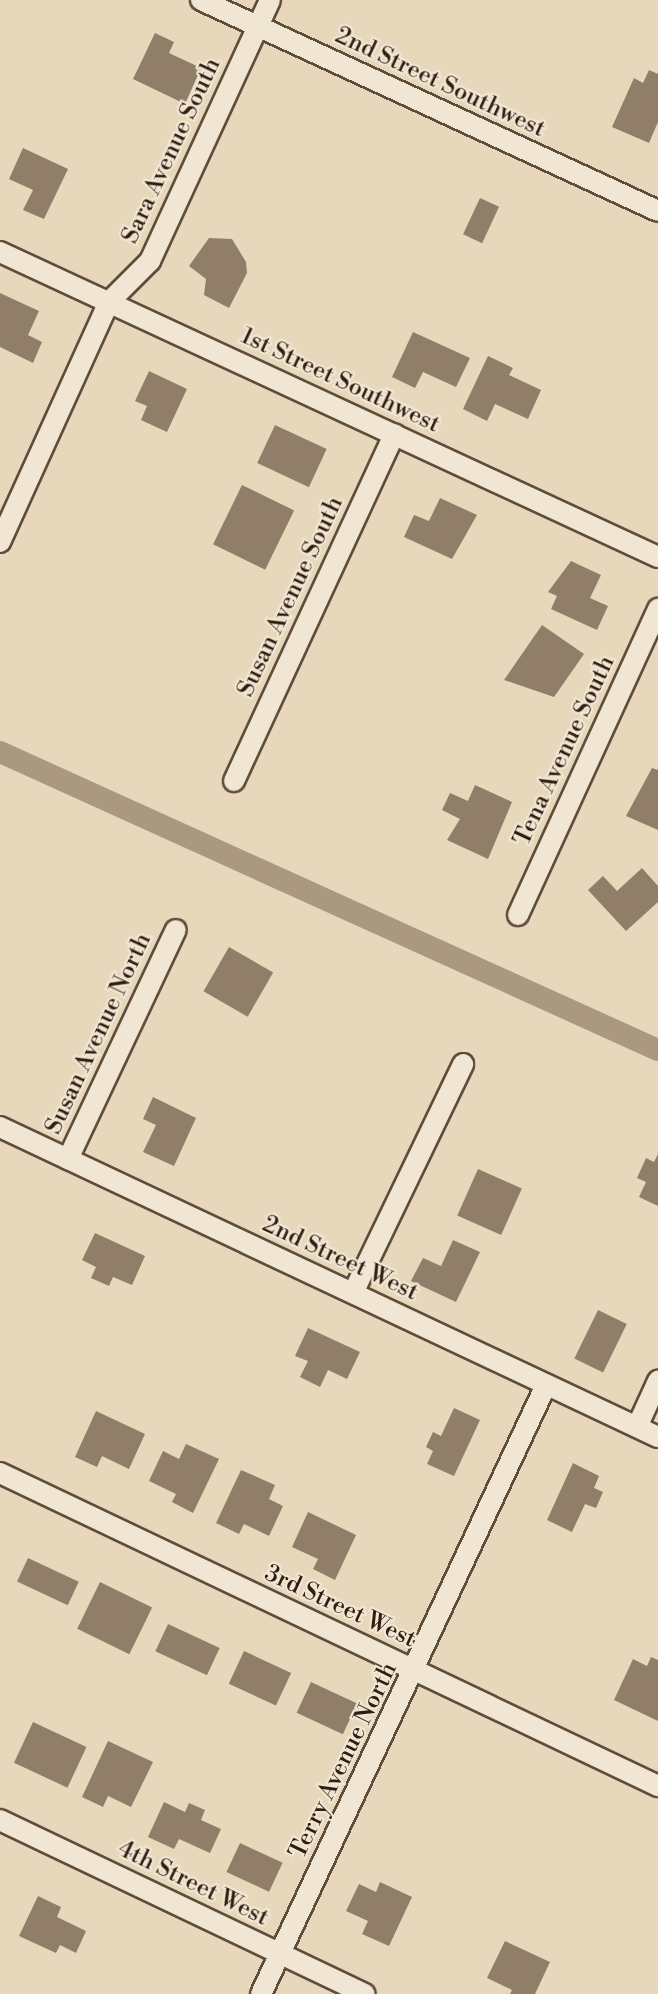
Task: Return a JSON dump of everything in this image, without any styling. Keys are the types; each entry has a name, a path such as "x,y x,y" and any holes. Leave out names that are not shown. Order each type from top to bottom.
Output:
{"street":[{"name":"2nd Street Southwest","path":"201,0 658,211"},
{"name":"Sara Avenue South","path":"0,542 109,302 150,261 270,0"},
{"name":"1st Street Southwest","path":"0,252 658,558"},
{"name":"Susan Avenue South","path":"234,781 394,434"},
{"name":"Tena Avenue South","path":"518,915 658,609"},
{"name":"Susan Avenue North","path":"68,1159 176,930"},
{"path":"352,1293 464,1064"},
{"name":"2nd Street West","path":"0,1127 658,1437"},
{"path":"637,1427 658,1381"},
{"name":"Terry Avenue North","path":"261,1994 415,1671 546,1385"},
{"name":"3rd Street West","path":"0,1473 658,1786"},
{"name":"4th Street West","path":"0,1820 365,1994"}],"building":[{"path":"155,33 174,42 169,53 201,68 185,104 133,79"},
{"path":"649,70 658,74 658,122 649,143 612,127 634,78 643,83"},
{"path":"23,148 68,169 44,219 23,210 33,190 9,179"},
{"path":"480,198 499,207 482,243 463,234"},
{"path":"209,238 232,239 246,262 247,273 229,308 204,295 206,279 189,266"},
{"path":"0,293 39,311 28,335 42,342 33,363 0,347"},
{"path":"413,332 470,358 456,387 423,372 415,388 392,377"},
{"path":"488,356 513,368 509,375 541,390 528,419 495,404 487,421 463,409"},
{"path":"149,371 187,389 167,432 141,420 147,406 135,401"},
{"path":"275,425 327,449 309,487 257,463"},
{"path":"242,485 294,510 265,570 213,544"},
{"path":"440,498 477,515 452,559 404,537 414,515 429,521"},
{"path":"571,561 601,575 590,598 608,606 597,630 551,609 557,596 548,592"},
{"path":"542,625 584,654 554,697 504,680"},
{"path":"652,768 658,770 658,830 626,816"},
{"path":"475,785 512,802 488,859 447,840 460,819 442,810 450,793 468,801"},
{"path":"642,868 658,886 658,902 626,931 588,890 603,876 617,891"},
{"path":"229,947 273,972 248,1017 204,991"},
{"path":"153,1097 196,1118 174,1166 143,1152 156,1125 143,1119"},
{"path":"658,1154 658,1206 639,1197 646,1182 637,1178 646,1158 654,1162"},
{"path":"478,1169 522,1189 501,1235 457,1216"},
{"path":"95,1233 145,1256 132,1285 113,1277 109,1286 91,1278 96,1267 82,1260"},
{"path":"453,1240 480,1252 456,1302 411,1281 423,1258 441,1266"},
{"path":"598,1310 627,1324 603,1373 574,1359"},
{"path":"308,1328 360,1352 347,1379 328,1370 320,1387 300,1377 308,1361 295,1356"},
{"path":"454,1408 480,1420 454,1476 427,1464 433,1451 426,1447 433,1432 441,1436"},
{"path":"96,1411 145,1434 129,1469 102,1456 97,1467 75,1457"},
{"path":"186,1444 219,1459 193,1513 172,1502 176,1494 149,1481 163,1451 179,1459"},
{"path":"573,1463 599,1476 594,1488 603,1492 596,1508 585,1504 572,1532 547,1520"},
{"path":"241,1470 275,1485 269,1499 283,1506 269,1536 244,1524 239,1534 216,1523"},
{"path":"308,1512 356,1535 335,1580 313,1569 318,1559 292,1547"},
{"path":"28,1558 79,1582 68,1605 17,1582"},
{"path":"100,1582 152,1607 129,1654 77,1629"},
{"path":"168,1624 220,1648 207,1675 155,1651"},
{"path":"244,1651 291,1673 276,1706 229,1684"},
{"path":"651,1657 658,1660 658,1721 614,1700 633,1659 647,1666"},
{"path":"311,1682 357,1704 343,1734 297,1713"},
{"path":"33,1722 86,1747 67,1788 14,1763"},
{"path":"108,1741 153,1762 131,1807 108,1796 103,1807 82,1797"},
{"path":"164,1802 185,1812 189,1803 205,1810 201,1820 221,1829 210,1853 179,1839 174,1849 148,1837"},
{"path":"240,1843 283,1863 269,1892 226,1872"},
{"path":"380,1882 412,1897 389,1946 362,1934 368,1921 346,1911 359,1884 376,1892"},
{"path":"38,1896 61,1907 57,1917 86,1931 76,1953 60,1945 56,1953 19,1936"},
{"path":"505,1941 550,1962 535,1994 510,1994 512,1990 487,1978"}],"waterway":[{"path":"0,752 658,1050"}]}
